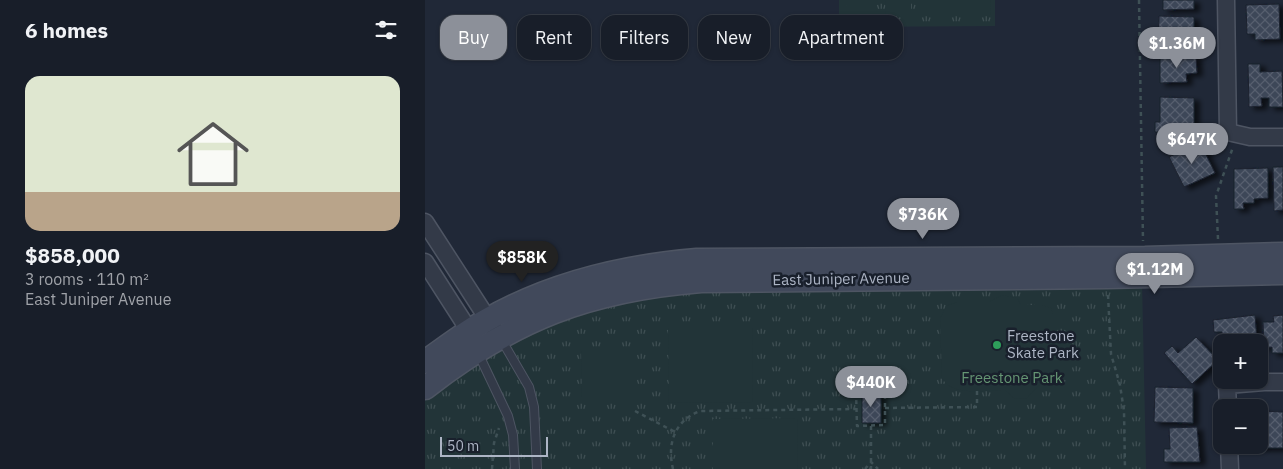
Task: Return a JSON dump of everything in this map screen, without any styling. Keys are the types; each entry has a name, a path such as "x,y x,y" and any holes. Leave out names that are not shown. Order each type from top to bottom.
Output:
{"street":[{"path":"1226,0 1233,134 1283,137"},
{"path":"425,222 493,328"},
{"name":"East Juniper Avenue","path":"493,328 639,288 701,281 1107,277 1143,264 1219,255 1283,254"},
{"name":"East Juniper Avenue","path":"425,362 472,341 568,285 633,268 666,263 697,260 1143,264 1283,273"},
{"path":"425,262 472,341"},
{"name":"East Juniper Avenue","path":"425,388 472,341"},
{"path":"1227,399 1227,385 1283,382"},
{"path":"1229,454 1230,469"}],"lane":[{"path":"493,328 529,387 534,407 537,469"},
{"path":"472,341 508,416 513,435 515,469"}],"path":[{"path":"1139,0 1143,264"},
{"path":"1219,255 1216,196 1233,134"},
{"path":"1107,277 1111,354 1120,385 1124,411 1125,469"},
{"path":"885,408 977,407 977,390"},
{"path":"856,392 885,392 885,408 885,425 857,426 856,392"},
{"path":"673,469 670,453 675,432 685,419 699,411 856,408"},
{"path":"635,411 675,432"},
{"path":"491,469 494,443 500,424"},
{"path":"871,426 871,469"},
{"path":"865,469 871,462"},
{"path":"871,462 879,469"}],"green space":[{"path":"839,0 995,0 995,26 903,27 903,15 839,15"},
{"path":"847,0 871,0 871,14 847,15"},
{"path":"885,0 911,0 911,14 886,14"},
{"path":"925,0 949,0 949,15 925,15"},
{"path":"966,0 990,0 991,15 966,15"},
{"name":"Freestone Park","path":"1142,283 1146,469 425,469 425,397 457,373 570,312 665,292"},
{"name":"Freestone Skate Park","path":"1002,295 1017,298 1021,305 1042,305 1051,308 1053,314 1053,371 1026,399 1014,398 1005,390 971,391 954,388 942,378 940,319 946,306 957,302 989,302"},
{"path":"668,328 752,328 753,402 669,403"},
{"path":"581,351 637,351 637,397 582,397"},
{"path":"797,418 798,469 713,469 713,419"}],"building":[{"path":"1163,0 1194,0 1194,9 1163,10"},
{"path":"1279,4 1280,39 1255,40 1255,34 1247,34 1246,5"},
{"path":"1159,16 1194,17 1194,49 1158,48"},
{"path":"1196,56 1197,73 1186,74 1187,82 1160,83 1160,57"},
{"path":"1248,64 1260,64 1260,72 1282,71 1283,107 1269,107 1269,98 1261,98 1262,106 1249,107"},
{"path":"1160,97 1194,98 1194,132 1155,132 1155,122 1160,122"},
{"path":"1200,142 1215,173 1184,187 1169,157"},
{"path":"1273,167 1283,167 1283,210 1274,211"},
{"path":"1268,168 1268,198 1254,199 1254,203 1243,203 1244,209 1234,209 1234,169"},
{"path":"1255,315 1256,334 1222,334 1222,332 1214,332 1213,320"},
{"path":"1283,315 1283,353 1272,353 1272,347 1268,348 1268,334 1263,334 1263,322 1274,322 1273,316"},
{"path":"1196,337 1213,355 1213,365 1192,384 1164,353 1172,346 1178,353"},
{"path":"1155,387 1193,388 1193,423 1154,422"},
{"path":"862,394 881,394 881,423 862,423"},
{"path":"1268,411 1283,412 1283,448 1268,448"},
{"path":"1197,427 1200,462 1164,462 1164,449 1170,449 1169,428"}],"place":[{"name":"Freestone Skate Park","path":"997,345"}]}
